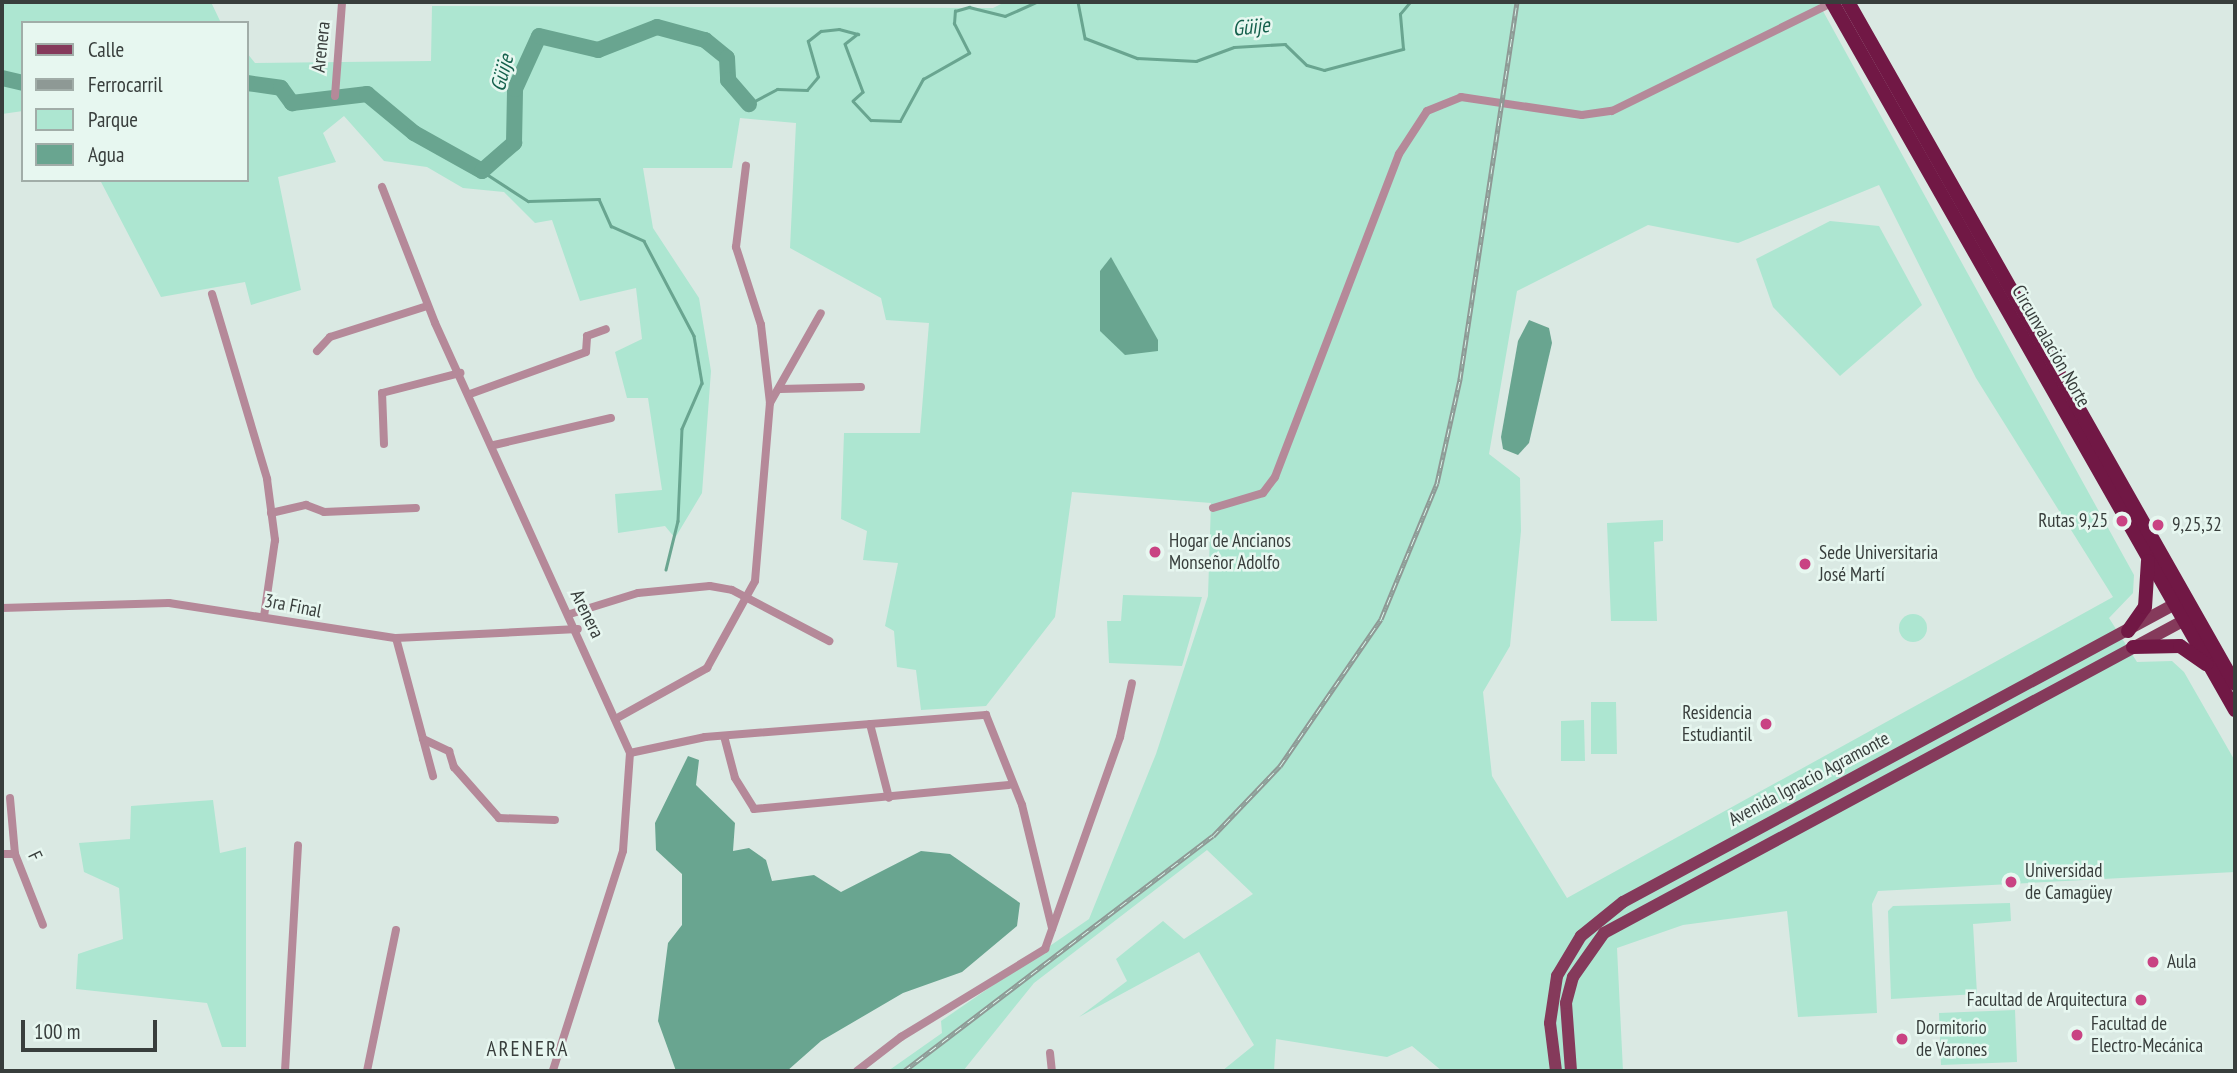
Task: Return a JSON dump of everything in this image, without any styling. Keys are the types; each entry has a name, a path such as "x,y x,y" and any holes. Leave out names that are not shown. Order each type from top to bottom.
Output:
{"highway":[{"name":"Circunvalación Norte","path":"1833,2 2148,556 2181,601"},
{"name":"Circunvalación Norte","path":"1848,2 2190,617 2235,684"},
{"path":"2128,631 2145,607 2148,556"},
{"name":"Circunvalación Norte","path":"2190,617 2213,670 2235,710"},
{"path":"2133,647 2180,646 2213,670"}],"main road":[{"name":"Avenida Ignacio Agramonte","path":"1556,1071 1550,1023 1558,976 1581,936 1601,918 2181,601"},
{"name":"Avenida Ignacio Agramonte","path":"1571,1071 1566,1003 1573,976 1604,933 2190,617"}],"street":[{"name":"Arenera","path":"335,96 342,2"},
{"path":"1213,508 1263,493 1275,477 1399,154 1427,111 1461,97 1582,115 1612,111 1833,2"},
{"path":"619,717 707,668 749,597 770,402 761,325 736,247 746,166"},
{"name":"Arenera","path":"382,187 428,306 619,717 630,753 623,851 553,1071"},
{"path":"212,294 250,411 271,513 275,540 264,616"},
{"path":"317,351 330,337 428,306"},
{"path":"770,402 780,389 821,313"},
{"path":"470,394 586,352 587,336 606,329"},
{"path":"384,444 382,393 460,373"},
{"path":"780,389 861,387"},
{"path":"494,445 611,418"},
{"path":"271,513 306,505 324,512 416,508"},
{"path":"569,614 638,593 710,586 749,597 830,641"},
{"name":"3ra Final","path":"2,608 169,603 396,638 578,629"},
{"path":"396,638 433,776"},
{"path":"857,1071 901,1037 1032,961 1045,950 1120,737 1132,683"},
{"path":"630,753 724,736 986,715 1009,785 1022,805 1052,928"},
{"path":"870,724 889,798"},
{"path":"724,736 736,778 754,809 1009,785"},
{"path":"423,739 449,751 454,767 499,818 555,820"},
{"name":"F","path":"10,798 15,854 43,925"},
{"path":"285,1071 298,845"},
{"path":"2,853 15,854"},
{"path":"367,1071 396,930"},
{"path":"1050,1053 1052,1071"}],"green space":[{"path":"2,2 211,2 220,21 21,21 21,111 2,114"},
{"path":"1005,2 1818,2 2134,575 2133,593 2109,618 2137,662 2172,661 2184,672 2235,761 2235,872 1878,891 1872,904 1877,1013 1798,1017 1787,911 1683,925 1617,948 1623,1071 1442,1071 1412,1046 1387,1057 1276,1039 1274,1071 1222,1071 1254,1045 1199,952 1079,1017 1127,981 1116,959 1163,921 1184,939 1253,894 1207,850 1034,983 963,1071 888,1071 942,1033 941,1021 1089,919 1156,754 1208,596 1211,503 1072,492 1055,617 986,706 921,710 916,670 897,667 894,631 885,626 898,563 863,560 867,531 841,519 844,433 920,433 929,323 886,320 881,298 790,248 796,123 740,118 732,168 643,168 653,228 699,298 711,371 702,493 675,538 665,526 618,533 615,494 662,490 648,398 627,398 615,352 642,339 636,288 580,301 552,220 535,223 504,192 463,188 427,167 384,161 344,116 323,133 336,162 278,177 301,290 251,305 245,282 161,297 101,182 248,182 248,54 255,63 431,61 432,6 993,8","holes":["1879,185 1976,378 2113,597 1567,898 1492,776 1483,692 1510,646 1521,531 1520,478 1489,454 1517,291 1648,225 1738,243"]},
{"path":"1830,221 1879,226 1922,305 1840,376 1773,307 1756,259"},
{"path":"1663,520 1663,541 1654,542 1657,621 1611,621 1607,523"},
{"path":"1123,595 1202,597 1182,666 1109,663 1107,621 1121,621"},
{"path":"1913,614 1923,618 1927,628 1923,638 1913,642 1903,638 1899,628 1903,618"},
{"path":"1591,702 1616,702 1617,754 1591,754"},
{"path":"1584,720 1585,761 1561,761 1561,721"},
{"path":"213,800 220,853 246,847 246,1047 222,1047 207,1003 76,989 78,954 123,939 119,888 84,872 79,843 130,839 131,806"},
{"path":"2010,903 2011,921 1973,924 1977,994 1891,999 1888,911 1893,906"},
{"path":"2015,1010 2017,1062 1941,1065 1939,1013"}],"water":[{"path":"1111,257 1158,340 1158,351 1125,355 1100,331 1100,271"},
{"path":"1529,320 1549,328 1552,343 1529,443 1518,455 1503,449 1501,437 1518,341"},
{"path":"688,756 699,760 696,785 735,823 733,851 749,848 766,860 772,881 814,875 841,892 921,851 950,854 1020,903 1017,926 962,972 903,993 821,1041 787,1071 676,1071 658,1021 668,943 682,925 682,874 656,850 655,823"}],"waterway":[{"name":"Güije","path":"749,104 777,89 807,90 818,77 808,41 821,31 839,29 858,34 845,44 863,92 853,101 871,120 900,121 923,79 969,53 954,24 955,11 969,7 1005,16 1036,2"},
{"name":"Güije","path":"1078,2 1085,38 1137,58 1196,61 1234,47 1285,44 1307,65 1324,70 1403,49 1400,14 1410,2"},
{"name":"Güije","path":"248,83 281,88 292,103 367,94 414,133 482,171 514,143 515,89 539,36 598,50 657,27 705,40 727,58 728,80 749,104"},
{"name":"Güije","path":"2,78 21,83"},
{"path":"482,171 528,201 599,199 611,226 644,241 694,336 702,383 682,429 678,521 666,570"}],"railway":[{"path":"904,1071 1213,836 1280,766 1381,619 1437,483 1460,379 1517,2"}],"place":[{"name":"Rutas 9,25","path":"2122,521"},
{"name":"9,25,32","path":"2158,525"},
{"name":"Hogar de Ancianos Monseñor Adolfo","path":"1155,552"},
{"name":"Sede Universitaria José Martí","path":"1805,564"},
{"name":"Residencia Estudiantil","path":"1766,724"},
{"name":"Universidad de Camagüey","path":"2011,882"},
{"name":"Aula","path":"2153,962"},
{"name":"Facultad de Arquitectura","path":"2141,1000"},
{"name":"Facultad de Electro-Mecánica","path":"2077,1035"},
{"name":"Dormitorio de Varones","path":"1902,1039"}],"district":[{"name":"ARENERA","path":"528,1049"}]}
